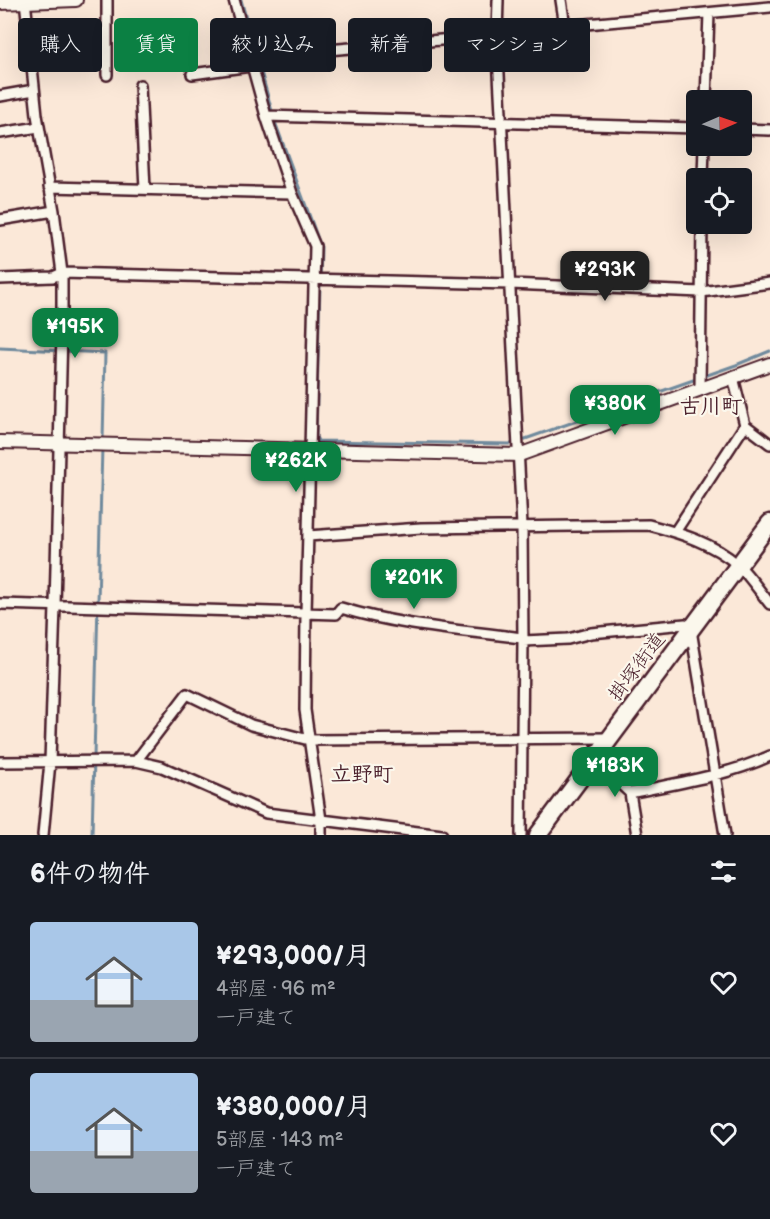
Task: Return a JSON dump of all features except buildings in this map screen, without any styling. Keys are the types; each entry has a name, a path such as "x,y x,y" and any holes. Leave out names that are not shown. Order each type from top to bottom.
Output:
{"highway":[{"name":"掛塚街道","path":"538,835 770,523"}],"street":[{"path":"0,3 76,0"},
{"path":"107,0 107,75"},
{"path":"234,0 239,18"},
{"path":"497,18 498,0"},
{"path":"561,0 564,18"},
{"path":"25,2 39,127 62,273 55,606 50,762 44,835"},
{"path":"590,24 770,7"},
{"path":"706,90 709,13"},
{"path":"336,53 444,41"},
{"path":"192,74 210,70"},
{"path":"253,72 292,193 315,246 318,280 310,450 305,710 321,820 321,835"},
{"path":"499,72 522,526 520,835"},
{"path":"140,85 145,189"},
{"path":"0,96 34,90"},
{"path":"266,116 686,128"},
{"path":"0,133 39,127"},
{"path":"752,129 770,130"},
{"path":"49,187 292,193"},
{"path":"0,220 54,211"},
{"path":"700,389 702,234"},
{"path":"0,279 53,277 62,273 510,284 701,292 770,283"},
{"path":"0,442 519,456 770,364"},
{"path":"733,377 745,425 770,444"},
{"path":"675,532 745,425"},
{"path":"308,536 421,528 649,525 675,532 714,548 739,565 770,604"},
{"path":"0,604 336,614 341,608 375,617 523,640 568,639 591,633 685,624 691,630 725,835"},
{"path":"136,761 187,694 251,725 309,740 610,738"},
{"path":"630,793 715,775 752,765 770,756"},
{"path":"594,759 630,793 637,835"},
{"path":"0,762 136,761 162,767 266,813 442,835"}],"waterway":[{"path":"241,0 275,122 321,247 316,437 318,441 511,444 770,351"},
{"path":"0,348 105,353 103,440"},
{"path":"92,835 102,447"}],"district":[{"name":"古川町","path":"711,406"},
{"name":"立野町","path":"362,774"}]}
